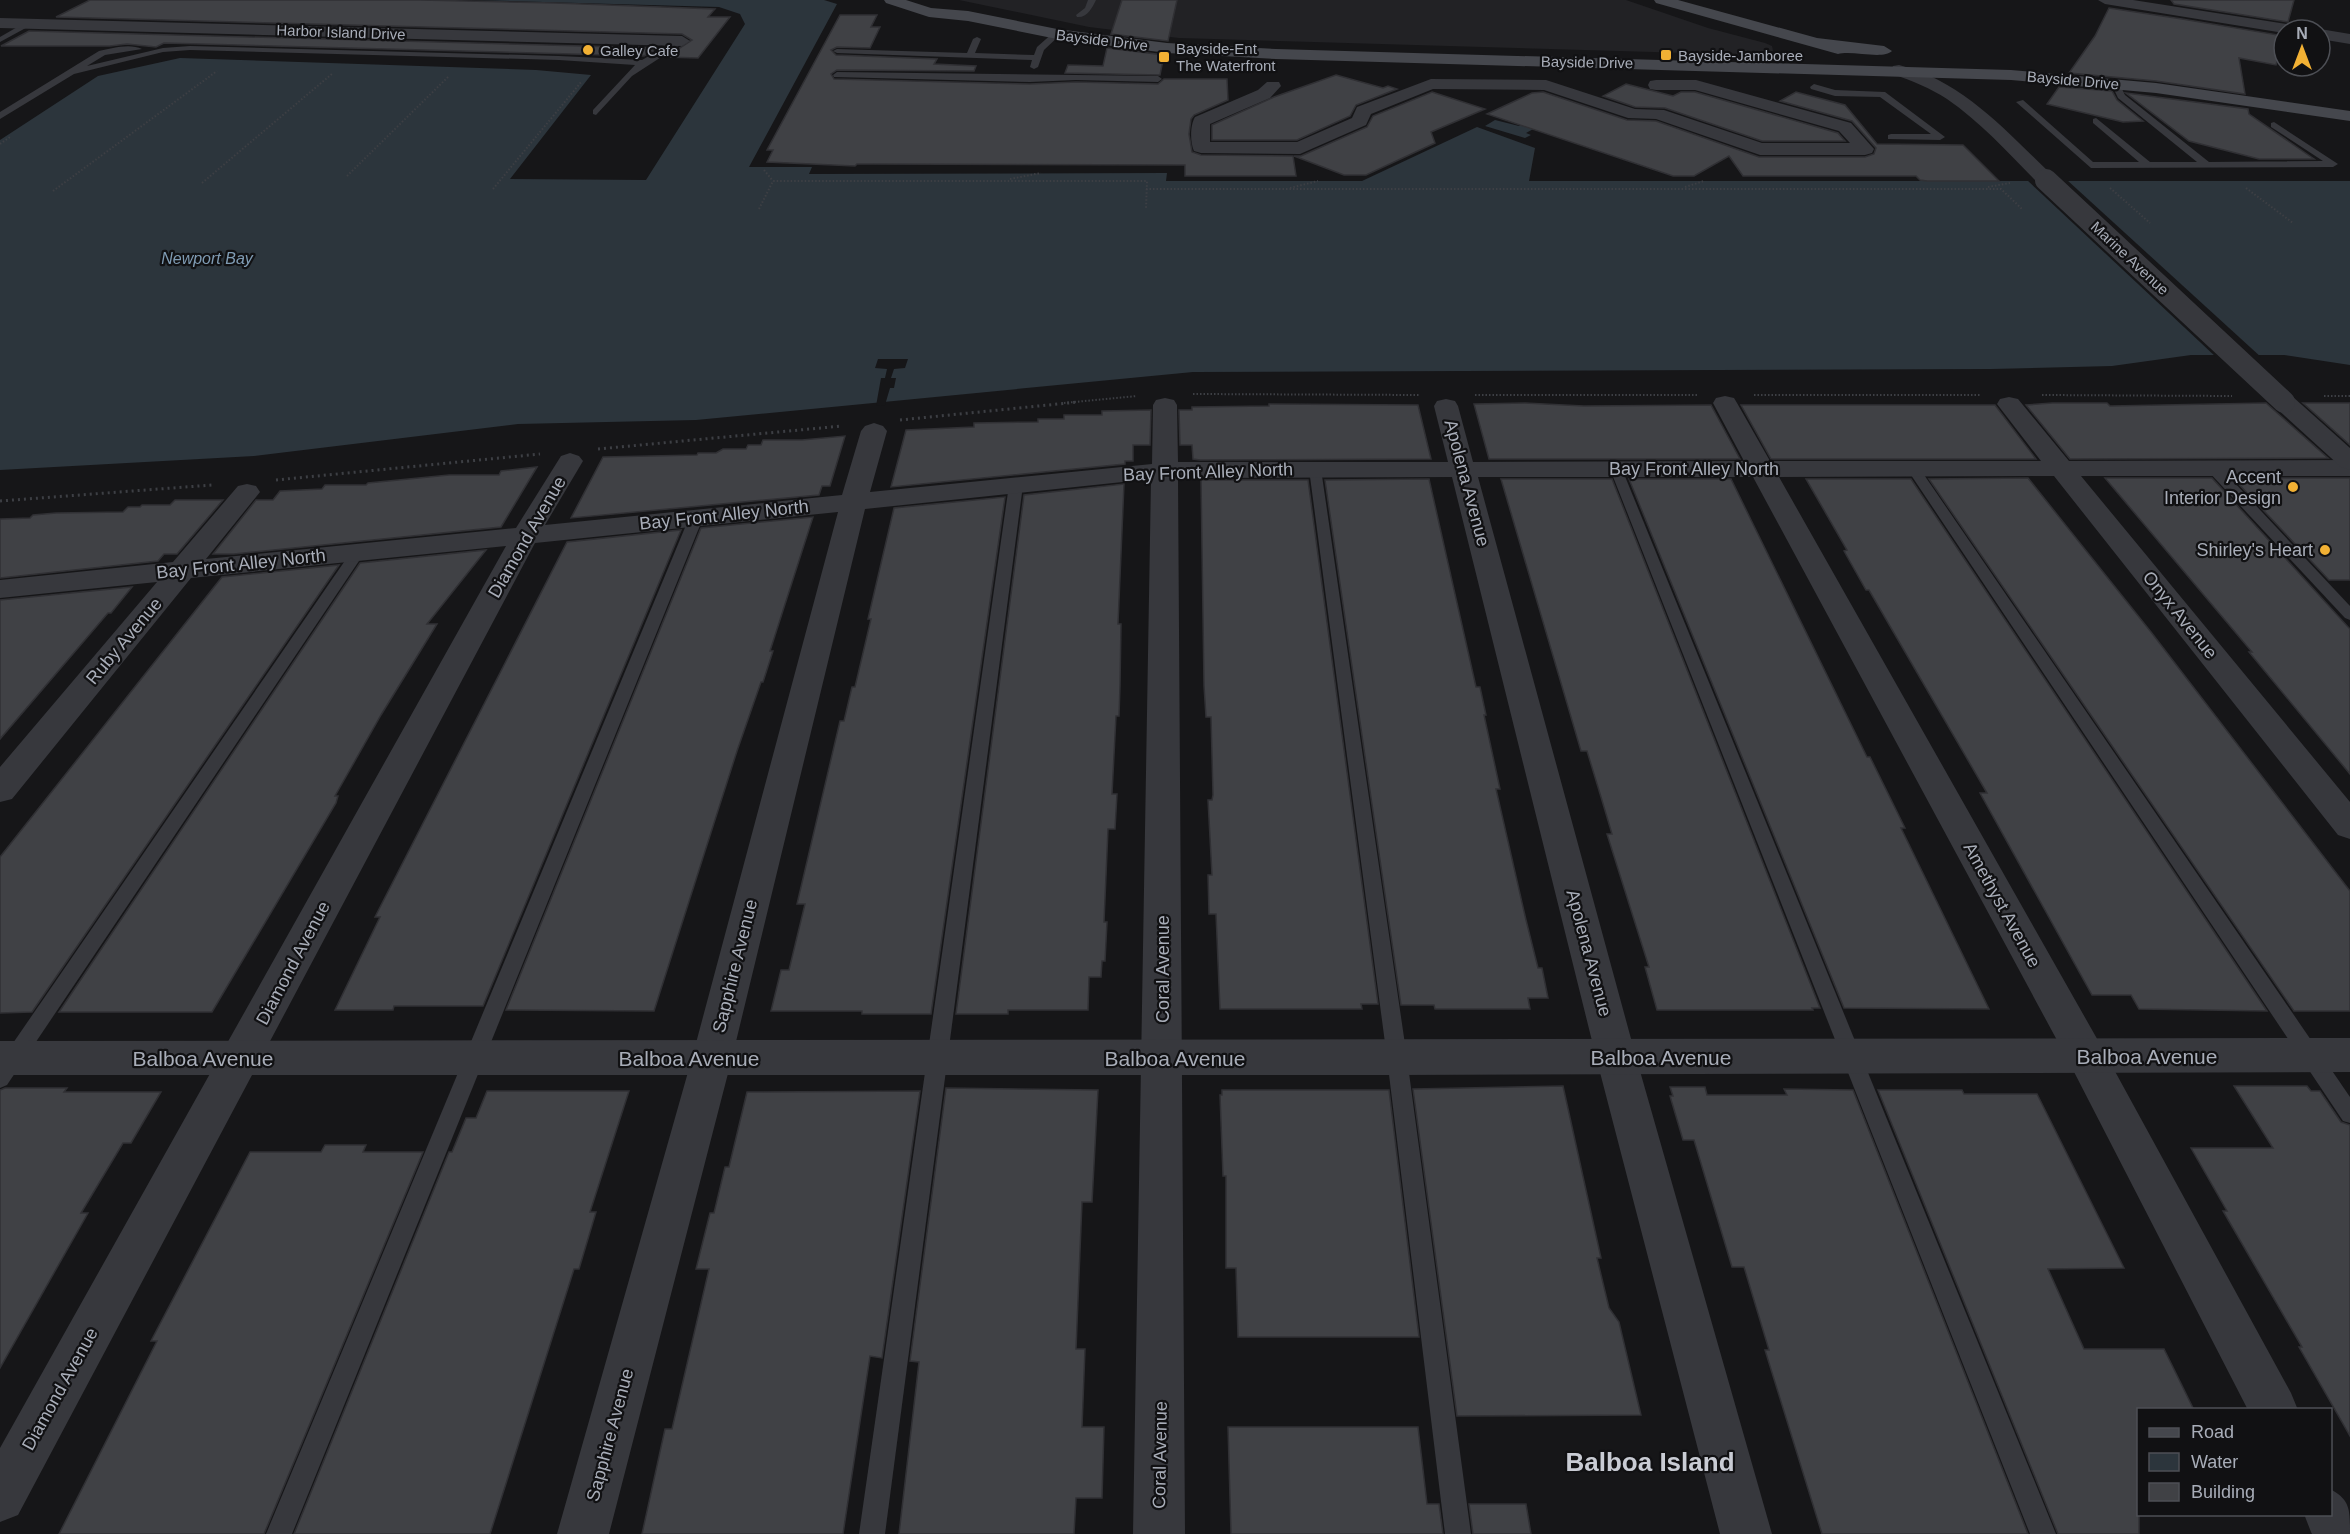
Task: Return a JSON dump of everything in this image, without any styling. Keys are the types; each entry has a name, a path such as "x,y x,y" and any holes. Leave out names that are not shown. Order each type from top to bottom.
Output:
{"main road":[{"name":"Bayside Drive","path":"891,0 929,12 968,16 1057,34 1167,48 1233,52 1724,66 1903,60 2115,83 2350,116"},
{"name":"Bayside Drive","path":"928,0 948,6 968,16"},
{"path":"1661,0 1818,43 1903,60"},
{"path":"1724,66 1791,56 1792,50 1782,33"}],"street":[{"path":"2105,0 2141,3 2272,26"},
{"name":"Harbor Island Drive","path":"0,23 682,41"},
{"path":"2332,36 2350,39"},
{"name":"Marine Avenue","path":"1903,60 1977,115 2350,462"},
{"path":"1273,79 1264,94 1200,121 1201,147 1300,148 1360,121 1363,111 1431,84 1470,84 1546,85 1634,114 1658,114 1760,149 1865,149 1845,127 1696,85 1656,85"},
{"name":"Amethyst Avenue","path":"1725,403 2086,1056 2273,1408"},
{"name":"Onyx Avenue","path":"2009,404 2350,826"},
{"name":"Coral Avenue","path":"1159,1534 1165,405"},
{"name":"Apolena Avenue","path":"1446,406 1616,1058 1746,1534"},
{"name":"Sapphire Avenue","path":"583,1534 712,1058 854,501 874,431"},
{"name":"Diamond Avenue","path":"0,1497 242,1058 526,534 570,461"},
{"name":"Bay Front Alley North","path":"2,590 526,534 1166,470 2350,468"},
{"name":"Ruby Avenue","path":"0,789 247,492"},
{"name":"Balboa Avenue","path":"5,1065 242,1058 1616,1058 2350,1055"},
{"path":"2330,1516 2340,1534"}],"lane":[{"path":"1080,15 1088,9 1092,0"},
{"path":"0,40 29,24"},
{"path":"1030,79 1040,50 1057,34"},
{"path":"969,56 976,39"},
{"path":"596,112 629,74 643,63 682,41"},
{"path":"0,116 71,72 163,50 224,48 559,57 643,63"},
{"path":"837,51 1037,58"},
{"path":"837,75 1158,79"},
{"path":"2115,83 2121,96 2207,165"},
{"path":"1814,87 1835,93 1882,94 1940,137 1891,137"},
{"path":"2020,102 2091,165 2333,164 2274,125"},
{"path":"2096,121 2148,165"},
{"path":"2212,468 2350,615"},
{"path":"1315,469 1396,1058 1458,1534"},
{"path":"1913,469 2350,1114"},
{"path":"1616,470 2043,1534"},
{"path":"872,1534 1016,485"},
{"path":"279,1534 696,518"},
{"path":"5,1065 358,552"}],"path":[{"path":"53,191 222,67"},
{"path":"202,183 337,70"},
{"path":"347,176 456,71"},
{"path":"493,189 589,73"},
{"path":"764,170 773,181"},
{"path":"1009,181 1041,173"},
{"path":"773,181 1147,181 1146,209"},
{"path":"759,209 773,181"},
{"path":"1290,189 1290,187 1318,181"},
{"path":"1684,189 1704,181"},
{"path":"1990,188 1988,187 2013,182"},
{"path":"2241,184 2293,224"},
{"path":"1146,189 1990,188 2001,189 2022,209"}],"shaded area":[{"path":"959,0 1626,0 1708,28 1765,43 1772,46 1773,51 1757,55 1179,38 1089,27"}],"water":[{"name":"Newport Bay","path":"473,0 824,0 837,4 749,167 812,167 809,174 1167,173 1166,181 1362,181 1477,127 1535,148 1529,181 2350,181 2350,365 2284,355 2191,355 2112,366 1991,369 1193,372 696,420 518,424 254,456 0,470 0,140 98,76 180,58 536,70 591,75 510,179 646,180 745,24 740,14 719,7"},
{"path":"1495,120 1535,128 1526,133 1531,135 1525,138 1485,126"}],"pier":[{"path":"2027,180 2067,180 2262,358 2217,358"},
{"path":"878,359 908,359 905,368 894,369 891,378 896,378 894,388 890,388 885,405 876,406 881,378 885,378 887,369 875,368"}],"building":[{"path":"90,0 421,0 555,3 715,9 708,17 730,17 698,58 666,57 692,40 682,34 56,17"},
{"path":"1122,0 1177,0 1168,41 1111,34"},
{"path":"2171,0 2294,0 2289,18 2272,19 2174,4"},
{"path":"2109,8 2182,19 2272,34 2272,64 2239,58 2245,94 2156,81 2069,73 2095,36"},
{"path":"840,15 877,15 871,27 880,27 870,48 837,47 831,50 836,55 937,59 934,64 976,66 974,71 837,70 831,74 834,79 1030,84 1076,82 1158,84 1164,79 1227,79 1228,100 1194,115 1191,119 1189,134 1192,152 1201,155 1293,156 1296,176 1185,176 1185,165 857,164 855,166 767,162 773,150 767,150"},
{"path":"29,31 659,48 644,56 164,43 156,47 127,44 1,46"},
{"path":"1107,48 1164,55 1160,75 1065,73 1068,65 1103,66"},
{"path":"1336,75 1383,88 1388,86 1397,89 1356,105 1350,116 1297,140 1212,140 1212,125 1274,97"},
{"path":"1626,84 1673,96 1681,92 1695,92 1838,133 1845,141 1762,141 1665,108 1635,107 1603,96"},
{"path":"2059,87 2112,91 2117,100 2143,121 2123,122 2047,104"},
{"path":"1432,92 1485,109 1431,132 1435,143 1366,175 1344,175 1294,156 1301,156 1367,127 1373,116"},
{"path":"1543,92 1627,120 1656,121 1759,157 1865,157 1874,154 1876,148 1852,121 1780,101 1796,92 1845,105 1877,144 1963,145 1999,181 1927,181 1920,180 1916,176 1743,176 1729,156 1694,176 1673,176 1487,114 1532,93"},
{"path":"2126,93 2248,109 2249,114 2314,159 2259,159 2189,141"},
{"path":"1525,403 1584,406 1711,405 1740,459 1489,459 1474,404"},
{"path":"2107,403 2110,406 2266,403 2328,458 2070,459 2026,405"},
{"path":"2303,403 2350,403 2350,445"},
{"path":"1269,404 1418,405 1431,459 1200,460 1193,459 1192,445 1180,445 1179,410 1192,410 1192,407 1269,406"},
{"path":"1741,405 1995,405 2036,459 1771,459"},
{"path":"1151,410 1150,445 1133,445 1133,461 1125,461 1125,464 891,487 906,430 974,427 974,423 1038,422 1038,419 1064,419 1064,415 1102,415 1102,411"},
{"path":"845,436 830,486 822,486 819,495 571,518 603,457 697,455 698,453 716,453 723,449 746,449 748,445 761,445 763,440 802,440"},
{"path":"537,467 501,527 234,554 213,554 256,500 273,500 280,491 322,489 325,485 366,485 449,475 499,475 501,471"},
{"path":"2028,478 2151,632 2350,891 2350,1011 2294,1011 1929,479"},
{"path":"2105,478 2212,478 2350,629 2350,774 2249,652 2252,652"},
{"path":"2233,478 2350,478 2350,580 2329,580"},
{"path":"1429,479 1476,687 1480,687 1500,789 1496,789 1526,920 1538,968 1542,968 1548,998 1528,998 1530,1009 1435,1009 1434,1005 1401,1005 1325,480"},
{"path":"1501,479 1612,479 1820,1008 1812,1008 1813,1010 1657,1010 1645,967 1649,967 1607,834 1612,834 1587,751 1581,751"},
{"path":"1629,479 1731,479 1867,757 1870,757 1905,828 1901,828 1989,1009 1844,1008"},
{"path":"1806,479 1911,479 2267,1011 2139,1009 2131,995 2092,995 1980,793 1987,793 1869,590 1866,590 1844,551 1847,550"},
{"path":"1201,480 1308,480 1378,1004 1361,1004 1362,1009 1220,1009 1216,914 1209,914 1208,875 1212,875 1208,800 1212,800 1213,795 1211,717 1206,717 1204,686"},
{"path":"1124,484 1118,624 1121,624 1119,716 1116,716 1112,794 1117,794 1115,829 1108,829 1104,922 1107,922 1105,961 1102,961 1101,977 1089,977 1088,1010 1008,1010 1008,1014 956,1014 1024,495"},
{"path":"1005,497 931,1014 771,1011 781,970 789,970 805,904 797,904 840,721 844,721 852,687 855,687 894,508"},
{"path":"175,500 223,500 177,554 164,554 158,561 0,578 0,519 30,518 33,515 56,513 123,512 128,507 170,505"},
{"path":"813,517 770,651 773,651 737,751 654,1011 506,1010 701,528"},
{"path":"681,530 483,1006 394,1006 393,1010 335,1010 380,917 375,917 567,542"},
{"path":"486,550 427,624 437,624 381,715 335,796 338,796 336,803 212,1012 59,1012 360,563"},
{"path":"339,565 32,1012 0,1013 0,857 222,577"},
{"path":"132,587 111,613 108,613 0,739 0,600"},
{"path":"1563,1086 1601,1258 1597,1258 1609,1308 1619,1322 1641,1415 1457,1416 1413,1089"},
{"path":"2234,1086 2307,1086 2311,1091 2320,1091 2341,1122 2350,1125 2350,1436 2299,1347 2302,1347 2223,1211 2227,1211 2191,1148 2273,1148"},
{"path":"1670,1087 1705,1087 1707,1095 1787,1095 1784,1089 1853,1090 2028,1534 1822,1534 1765,1350 1769,1350 1744,1267 1732,1267 1694,1140 1683,1140 1670,1096 1673,1096"},
{"path":"5,1088 67,1088 64,1092 161,1092 131,1143 123,1143 81,1213 88,1213 0,1368 0,1090"},
{"path":"946,1088 1098,1090 1092,1202 1082,1202 1076,1349 1085,1349 1082,1427 1104,1427 1102,1498 1076,1498 1074,1534 899,1534 919,1362 910,1361"},
{"path":"1222,1090 1389,1090 1419,1337 1238,1337 1236,1268 1226,1268 1226,1176 1223,1176 1220,1095 1222,1095"},
{"path":"1878,1090 1962,1090 1964,1094 2037,1094 2124,1268 2048,1269 2084,1349 2164,1349 2193,1408 2137,1408 2139,1534 2058,1534"},
{"path":"487,1091 629,1091 590,1212 596,1212 579,1269 574,1269 490,1534 294,1534 449,1152 452,1152 466,1118 476,1118"},
{"path":"920,1091 882,1358 870,1356 843,1534 642,1534 665,1429 672,1429 709,1269 696,1269 710,1213 714,1213 725,1167 729,1167 747,1092"},
{"path":"325,1145 366,1145 363,1152 423,1152 264,1534 59,1534 157,1341 151,1341 250,1152 321,1152"},
{"path":"1228,1427 1418,1427 1427,1504 1439,1504 1443,1534 1231,1534"},
{"path":"1469,1504 1526,1504 1531,1534 1473,1534"}],"place":[{"name":"Galley Cafe","path":"588,50"},
{"name":"Bayside-Jamboree","path":"1666,55"},
{"name":"Bayside-Ent The Waterfront","path":"1164,57"},
{"name":"Accent Interior Design","path":"2293,487"},
{"name":"Shirley's Heart","path":"2325,550"}],"district":[{"name":"Balboa Island","path":"1650,1462"}]}
